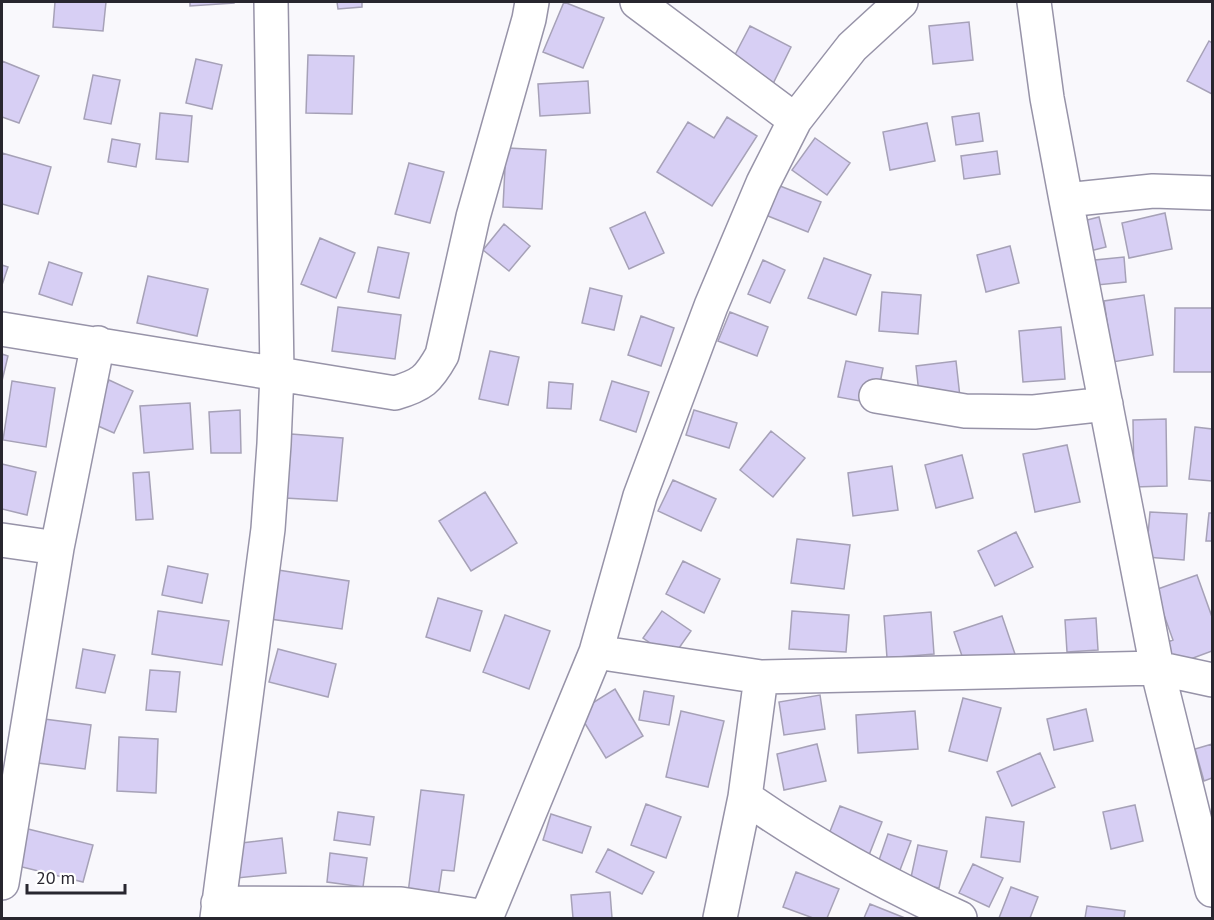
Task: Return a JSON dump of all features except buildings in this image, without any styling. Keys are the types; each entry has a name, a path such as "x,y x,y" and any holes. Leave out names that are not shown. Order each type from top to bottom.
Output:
{"street":[{"path":"271,2 277,373 274,444 268,529 217,911 401,904 486,917 596,652 640,496 711,306 763,183 795,120 852,47 901,2"},
{"path":"2,329 395,393 417,387 433,371 442,355 473,217 532,2"},
{"path":"637,2 795,120"},
{"path":"1034,2 1047,98 1157,668 1212,890"},
{"path":"1066,200 1154,190 1212,193"},
{"path":"2,883 57,548 98,343"},
{"path":"876,396 965,411 1034,412 1106,404"},
{"path":"2,540 57,548"},
{"path":"596,652 761,677 1157,668 1212,681"},
{"path":"720,918 744,796 761,677"},
{"path":"744,796 785,825 844,859 960,918"}]}
